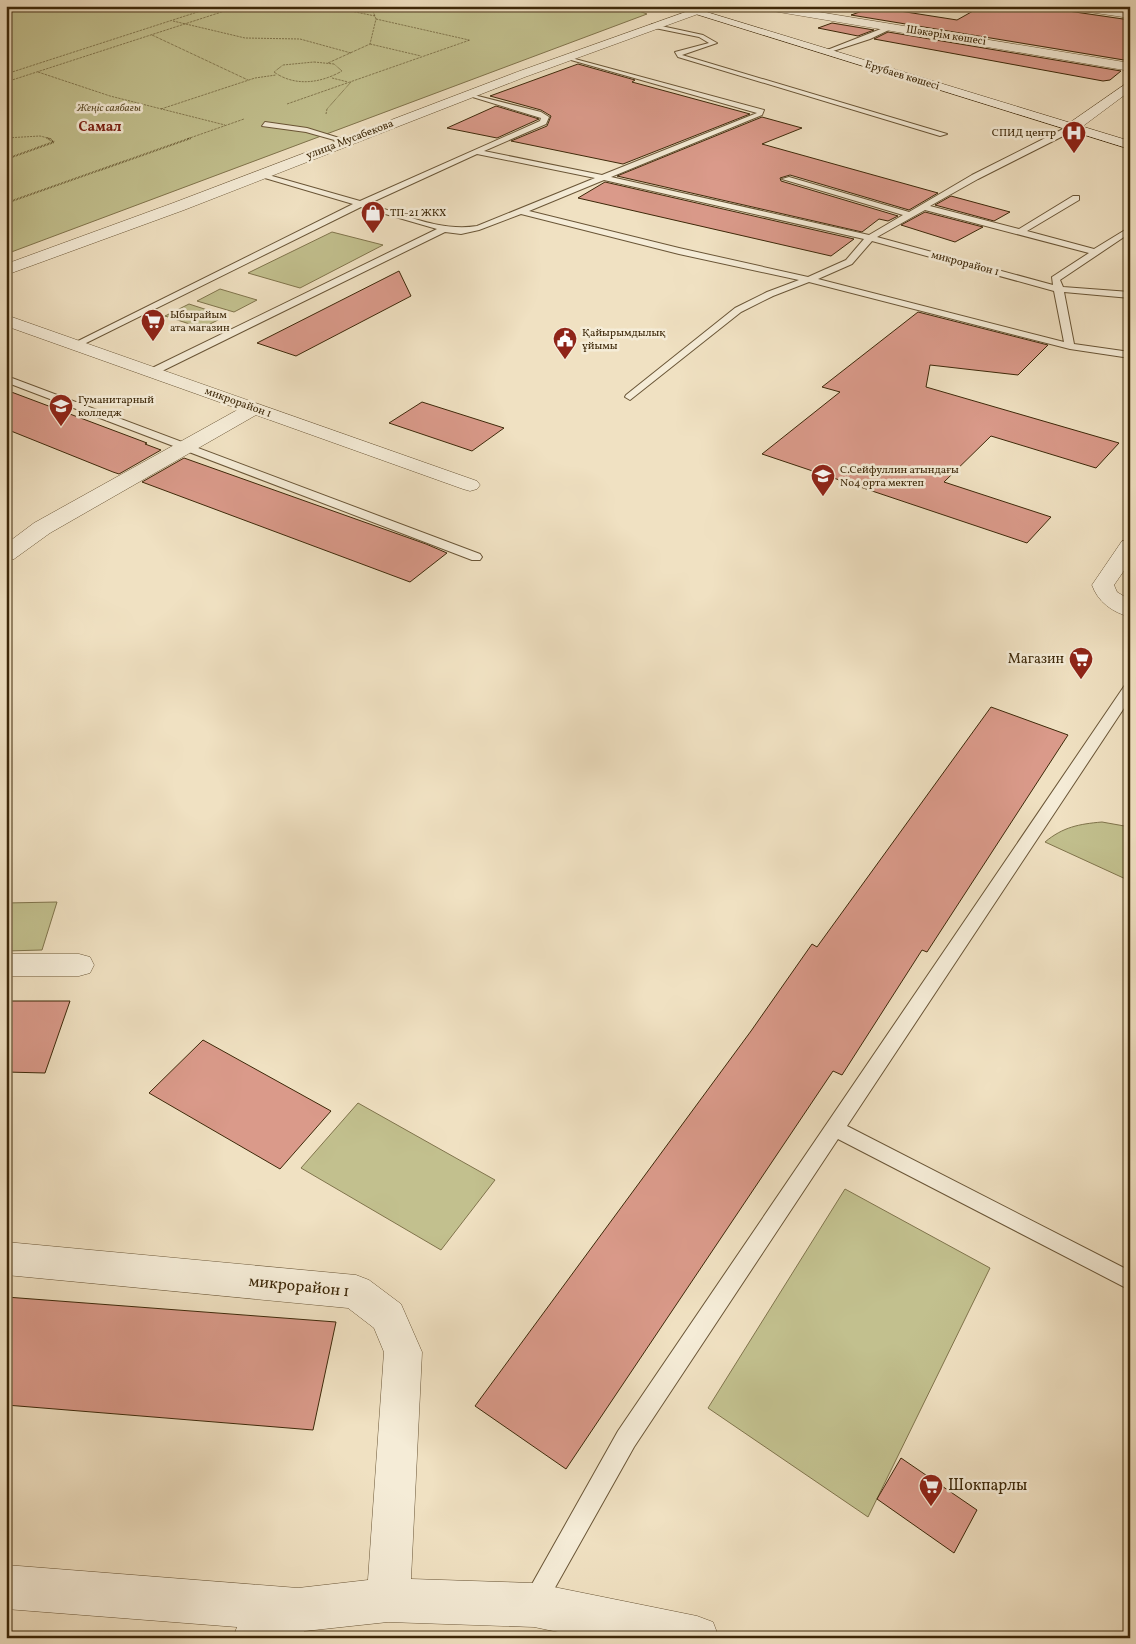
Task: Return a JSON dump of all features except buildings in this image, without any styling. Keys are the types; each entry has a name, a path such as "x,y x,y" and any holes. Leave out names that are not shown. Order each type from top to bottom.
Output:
{"street":[{"name":"Ерубаев көшесі","path":"675,6 1070,129 1130,145"},
{"name":"Шәкәрім көшесі","path":"762,6 1130,67"},
{"path":"1068,6 1130,16"},
{"name":"улица Мусабекова","path":"6,270 88,241 566,57 694,12"},
{"path":"1070,129 1130,85"},
{"name":"микрорайон 1","path":"6,320 470,485"},
{"path":"6,554 42,528 253,408"},
{"path":"1130,546 1102,585 1106,596 1130,610"},
{"path":"6,965 79,965"},
{"name":"микрорайон 1","path":"6,1258 356,1292 388,1316 403,1352 388,1600"},
{"path":"6,1587 298,1610 388,1600 534,1605 697,1638"},
{"path":"256,1638 298,1610"}],"lane":[{"path":"652,26 701,36 714,43 677,53 680,56 943,134"},
{"path":"825,52 868,38 891,27"},
{"path":"261,174 444,229 461,231 479,228 600,177 760,114 761,110 566,57"},
{"path":"75,345 360,204 543,122 545,117 539,113 468,94"},
{"path":"265,124 322,134 345,141"},
{"path":"630,397 738,310 770,294 810,280 849,262 870,238 975,177 1070,129"},
{"name":"микрорайон 1","path":"476,152 600,177 870,238 1059,290 1130,295"},
{"path":"786,179 910,215"},
{"path":"1020,232 1076,198"},
{"path":"924,207 1096,252"},
{"path":"520,211 810,280 1070,346 1130,355"},
{"path":"152,372 444,229"},
{"path":"1070,346 1058,299 1059,290 1054,279 1130,229"},
{"path":"12,381 476,557"},
{"path":"534,1605 626,1439 1130,688"},
{"path":"834,1128 1130,1281"}],"path":[{"path":"6,74 216,6"},
{"path":"6,82 240,6"},
{"path":"287,104 470,40 326,6"},
{"path":"370,44 376,18 371,6"},
{"path":"171,21 245,38 300,40 351,53"},
{"path":"152,35 248,80"},
{"path":"327,63 370,44 422,56"},
{"path":"276,75 274,72 284,66 314,62 334,64 342,71 332,78"},
{"path":"38,72 160,110 225,126"},
{"path":"160,110 248,80 276,75 282,79 302,82 332,78 348,82"},
{"path":"322,134 327,109 352,81"},
{"path":"6,203 252,116"},
{"path":"6,138 40,136 52,139 54,142 6,159"}],"green space":[{"name":"Жеңіс саябағы","path":"6,6 626,6 647,14 6,254"},
{"path":"332,232 383,245 300,288 248,273"},
{"path":"220,289 257,300 234,312 197,301"},
{"path":"189,304 226,316 202,328 165,316"},
{"path":"1102,822 1130,827 1130,881 1045,842 1058,833 1072,827"},
{"path":"57,902 42,950 6,951 6,903"},
{"path":"358,1103 495,1180 441,1250 301,1168"},
{"path":"845,1189 990,1268 868,1517 708,1408"}],"place":[{"name":"СПИД центр","path":"1074,154"},
{"name":"ТП-21 ЖКХ","path":"373,234"},
{"name":"Ыбырайым ата магазин","path":"153,342"},
{"name":"Қайырымдылық ұйымы","path":"565,360"},
{"name":"Гуманитарный колледж","path":"61,427"},
{"name":"С.Сейфуллин атындағы No4 орта мектеп","path":"823,497"},
{"name":"Магазин","path":"1081,680"},
{"name":"Шокпарлы","path":"931,1507"}],"district":[{"name":"Самал","path":"100,127"}]}
